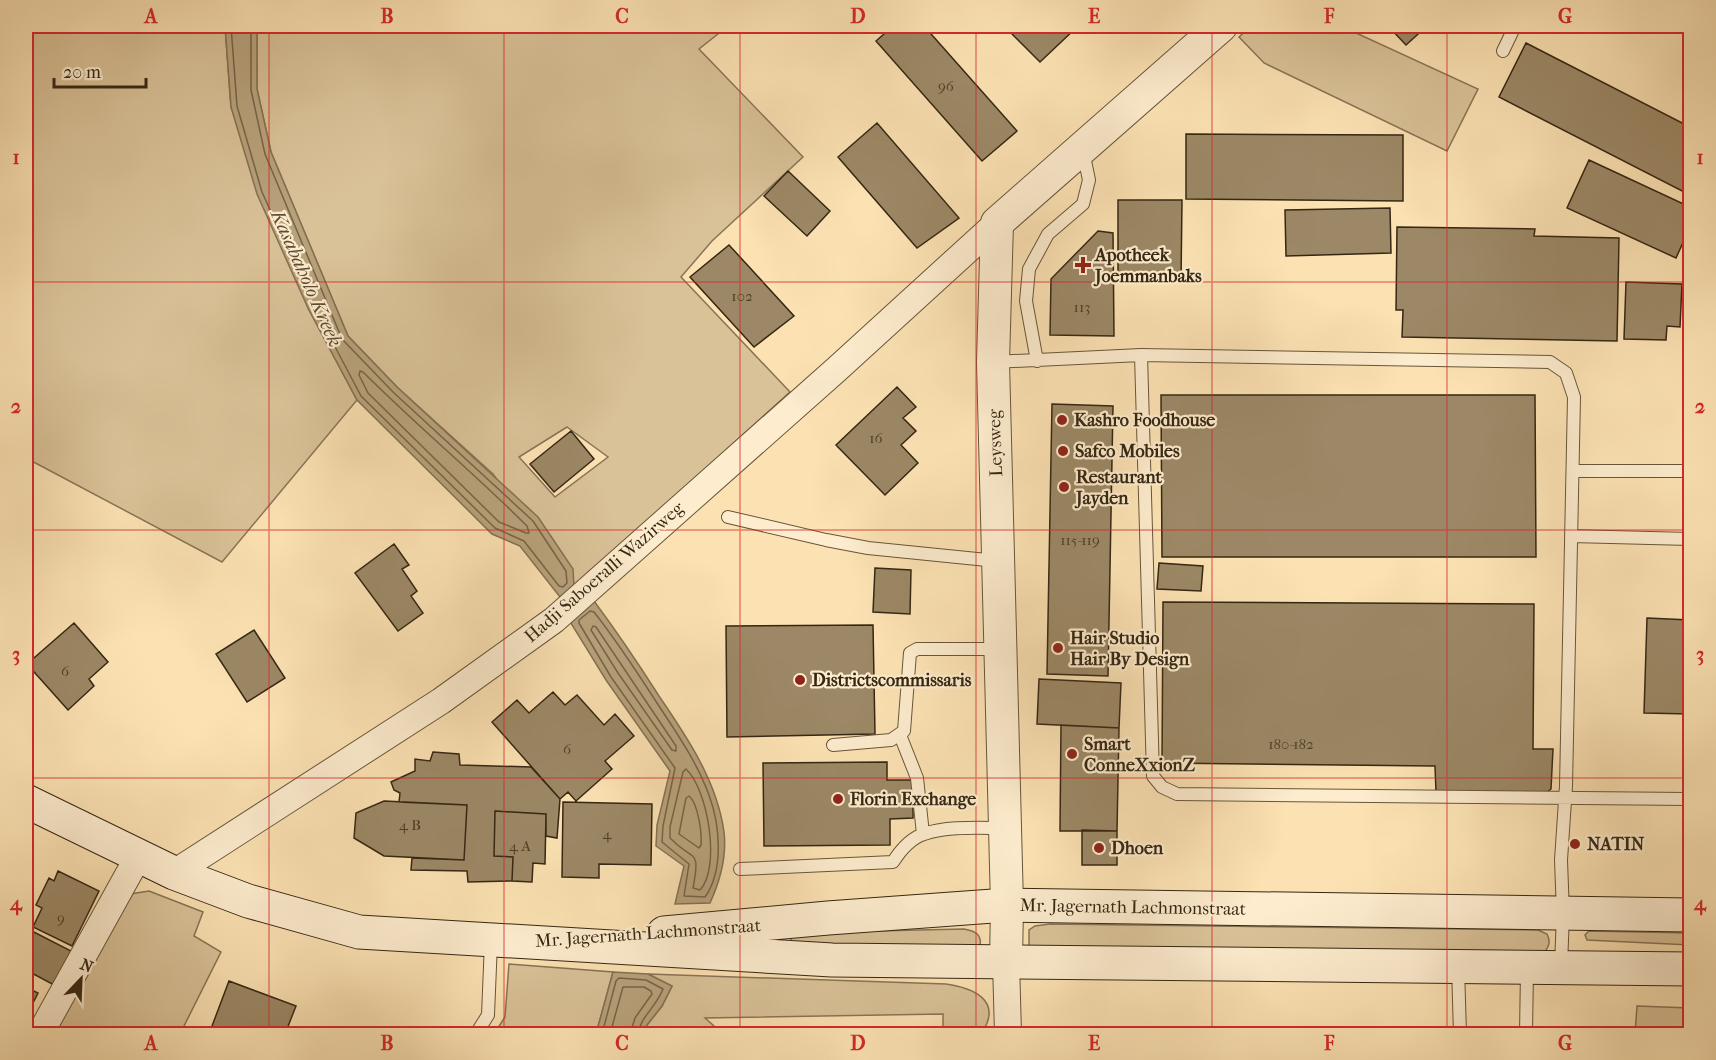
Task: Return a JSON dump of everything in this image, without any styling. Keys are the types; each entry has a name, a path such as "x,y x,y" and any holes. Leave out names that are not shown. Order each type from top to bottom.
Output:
{"main road":[{"path":"26,801 138,857 248,901 359,932 507,942"},
{"name":"Mr. Jagernath Lachmonstraat","path":"507,942 715,930 828,918 1007,905 1690,915"},
{"name":"Mr. Jagernath Lachmonstraat","path":"507,942 832,960 1690,969"}],"street":[{"path":"997,223 1221,26"},
{"name":"Leysweg","path":"997,223 993,362 1007,905 1006,962"},
{"name":"Hadji Saboeralli Wazirweg","path":"174,873 441,701 554,620 997,223"},
{"path":"40,1035 138,857"},
{"path":"1006,962 1008,1035"}],"lane":[{"path":"1503,51 1515,26"},
{"path":"1037,361 1026,301 1029,269 1048,234 1083,204 1089,180 1082,148"},
{"path":"1141,355 1154,776 1162,787 1176,794 1690,799"},
{"path":"993,362 1141,355 1550,362 1566,373 1574,397 1565,797 1561,860 1563,914 1561,968"},
{"path":"1573,471 1690,471"},
{"path":"728,517 868,548 998,561"},
{"path":"1571,536 1690,539"},
{"path":"833,745 891,740 904,731 910,653 917,649 1001,650"},
{"path":"900,735 917,778 924,834"},
{"path":"740,869 893,862 900,850 924,834 954,829 1005,828"},
{"path":"476,1035 488,1015 507,942"},
{"path":"1458,966 1460,1035"},
{"path":"1526,1035 1527,968"},
{"path":"1220,1035 1227,1035"}],"shaded area":[{"path":"26,26 225,26 231,107 308,308 357,400 222,562 26,458"},
{"path":"257,26 728,26 699,49 803,157 712,241 681,277 790,392 574,587 493,474 397,387 348,336 271,152 257,89","holes":["567,427 608,457 555,497 519,457"]},
{"path":"1251,26 1341,26 1478,89 1447,151 1264,63 1239,37"},
{"path":"149,891 203,912 194,936 221,952 180,1034 53,1034 130,894"},
{"path":"1050,924 1538,930 1547,934 1549,942 1544,953 1033,952 1029,945 1029,930 1035,926"},
{"path":"964,929 977,934 980,946 793,945 789,933"},
{"path":"1589,931 1690,933 1690,945 1587,940 1585,935"},
{"path":"509,964 613,972 596,1034 494,1034 505,1017"},
{"path":"648,974 946,984 975,992 982,997 989,1011 988,1020 983,1031 943,1033 943,1014 705,1018 714,1026 717,1034 643,1034 672,986"},
{"path":"1637,1006 1690,1008 1690,1034 1635,1034"}],"water":[{"name":"Kasabaholo Kreek","path":"225,26 257,26 257,89 271,152 348,336 397,387 538,517 573,569 574,587 560,597 520,546 492,534 357,400 308,308 257,194 231,107"},
{"path":"594,601 680,727 708,777 715,795 724,832 724,860 710,903 675,904 684,866 656,846 657,825 670,771 606,680 569,620"},
{"path":"613,972 648,974 672,986 643,1034 596,1034"}],"building":[{"path":"893,26 924,26 1017,131 982,161 876,41"},
{"path":"1004,26 1078,26 1040,62"},
{"path":"1388,26 1427,26 1406,45"},
{"path":"1526,43 1690,127 1690,195 1499,97"},
{"path":"877,123 959,218 917,248 838,157"},
{"path":"1186,134 1403,135 1403,201 1186,199"},
{"path":"1589,160 1690,207 1690,227 1676,258 1567,208"},
{"path":"788,171 830,211 807,236 764,196"},
{"path":"1118,200 1182,200 1181,282 1118,282"},
{"path":"1390,208 1391,253 1286,256 1285,210"},
{"path":"1397,227 1535,229 1534,236 1619,238 1617,341 1402,337 1403,310 1396,310"},
{"path":"1098,231 1113,233 1114,336 1050,335 1051,279"},
{"path":"729,245 794,316 754,347 690,277"},
{"path":"1626,282 1682,284 1680,327 1667,326 1666,340 1624,339"},
{"path":"897,387 916,407 903,418 916,431 901,445 918,463 885,495 836,445"},
{"path":"1161,395 1535,395 1536,557 1162,557"},
{"path":"1052,404 1113,406 1108,676 1047,674"},
{"path":"571,431 594,459 554,492 530,464"},
{"path":"394,544 409,565 402,569 417,591 411,596 423,613 398,631 355,573"},
{"path":"1159,563 1203,566 1201,591 1157,589"},
{"path":"875,568 911,570 910,614 873,612"},
{"path":"1163,602 1534,604 1533,749 1553,749 1551,789 1546,793 1436,792 1435,766 1162,763"},
{"path":"1647,618 1690,620 1690,714 1644,713"},
{"path":"74,623 108,662 89,679 94,686 68,710 27,664"},
{"name":"Districtscommissaris","path":"873,625 875,734 727,737 726,626"},
{"path":"254,630 285,678 247,702 216,654"},
{"path":"1039,679 1121,683 1119,728 1037,724"},
{"path":"553,692 565,705 577,695 604,725 615,714 634,736 605,761 612,769 576,801 568,792 560,799 492,722 517,700 529,713"},
{"path":"1061,725 1119,728 1117,831 1060,831"},
{"path":"433,752 459,754 460,765 531,767 560,799 557,838 546,836 546,814 495,811 494,856 513,857 512,881 468,882 467,871 411,870 412,858 464,860 467,805 399,802 400,793 394,790 391,782 415,771 415,759 430,761"},
{"name":"Florin Exchange","path":"887,762 887,780 913,780 913,818 890,819 890,845 764,846 763,763"},
{"path":"384,801 467,805 464,860 384,856 354,838 356,813"},
{"path":"563,802 652,804 651,865 599,864 599,878 562,877"},
{"path":"495,811 546,814 545,864 533,863 532,882 512,881 513,857 494,856"},
{"name":"Dhoen","path":"1082,830 1117,831 1117,865 1082,865"},
{"path":"58,871 99,891 72,946 33,927 42,908 36,905 49,878 54,881"},
{"path":"26,928 71,951 54,985 26,970"},
{"path":"229,981 296,1006 285,1034 209,1034"},
{"path":"26,987 38,993 26,1017"}],"place":[{"name":"Apotheek Joemmanbaks","path":"1083,265"},
{"name":"Kashro Foodhouse","path":"1062,420"},
{"name":"Safco Mobiles","path":"1063,451"},
{"name":"Restaurant Jayden","path":"1064,487"},
{"name":"Hair Studio Hair By Design","path":"1058,648"},
{"name":"Districtscommissaris","path":"800,680"},
{"name":"Smart ConneXxionZ","path":"1072,754"},
{"name":"Florin Exchange","path":"838,799"},
{"name":"NATIN","path":"1575,844"},
{"name":"Dhoen","path":"1099,848"}]}
